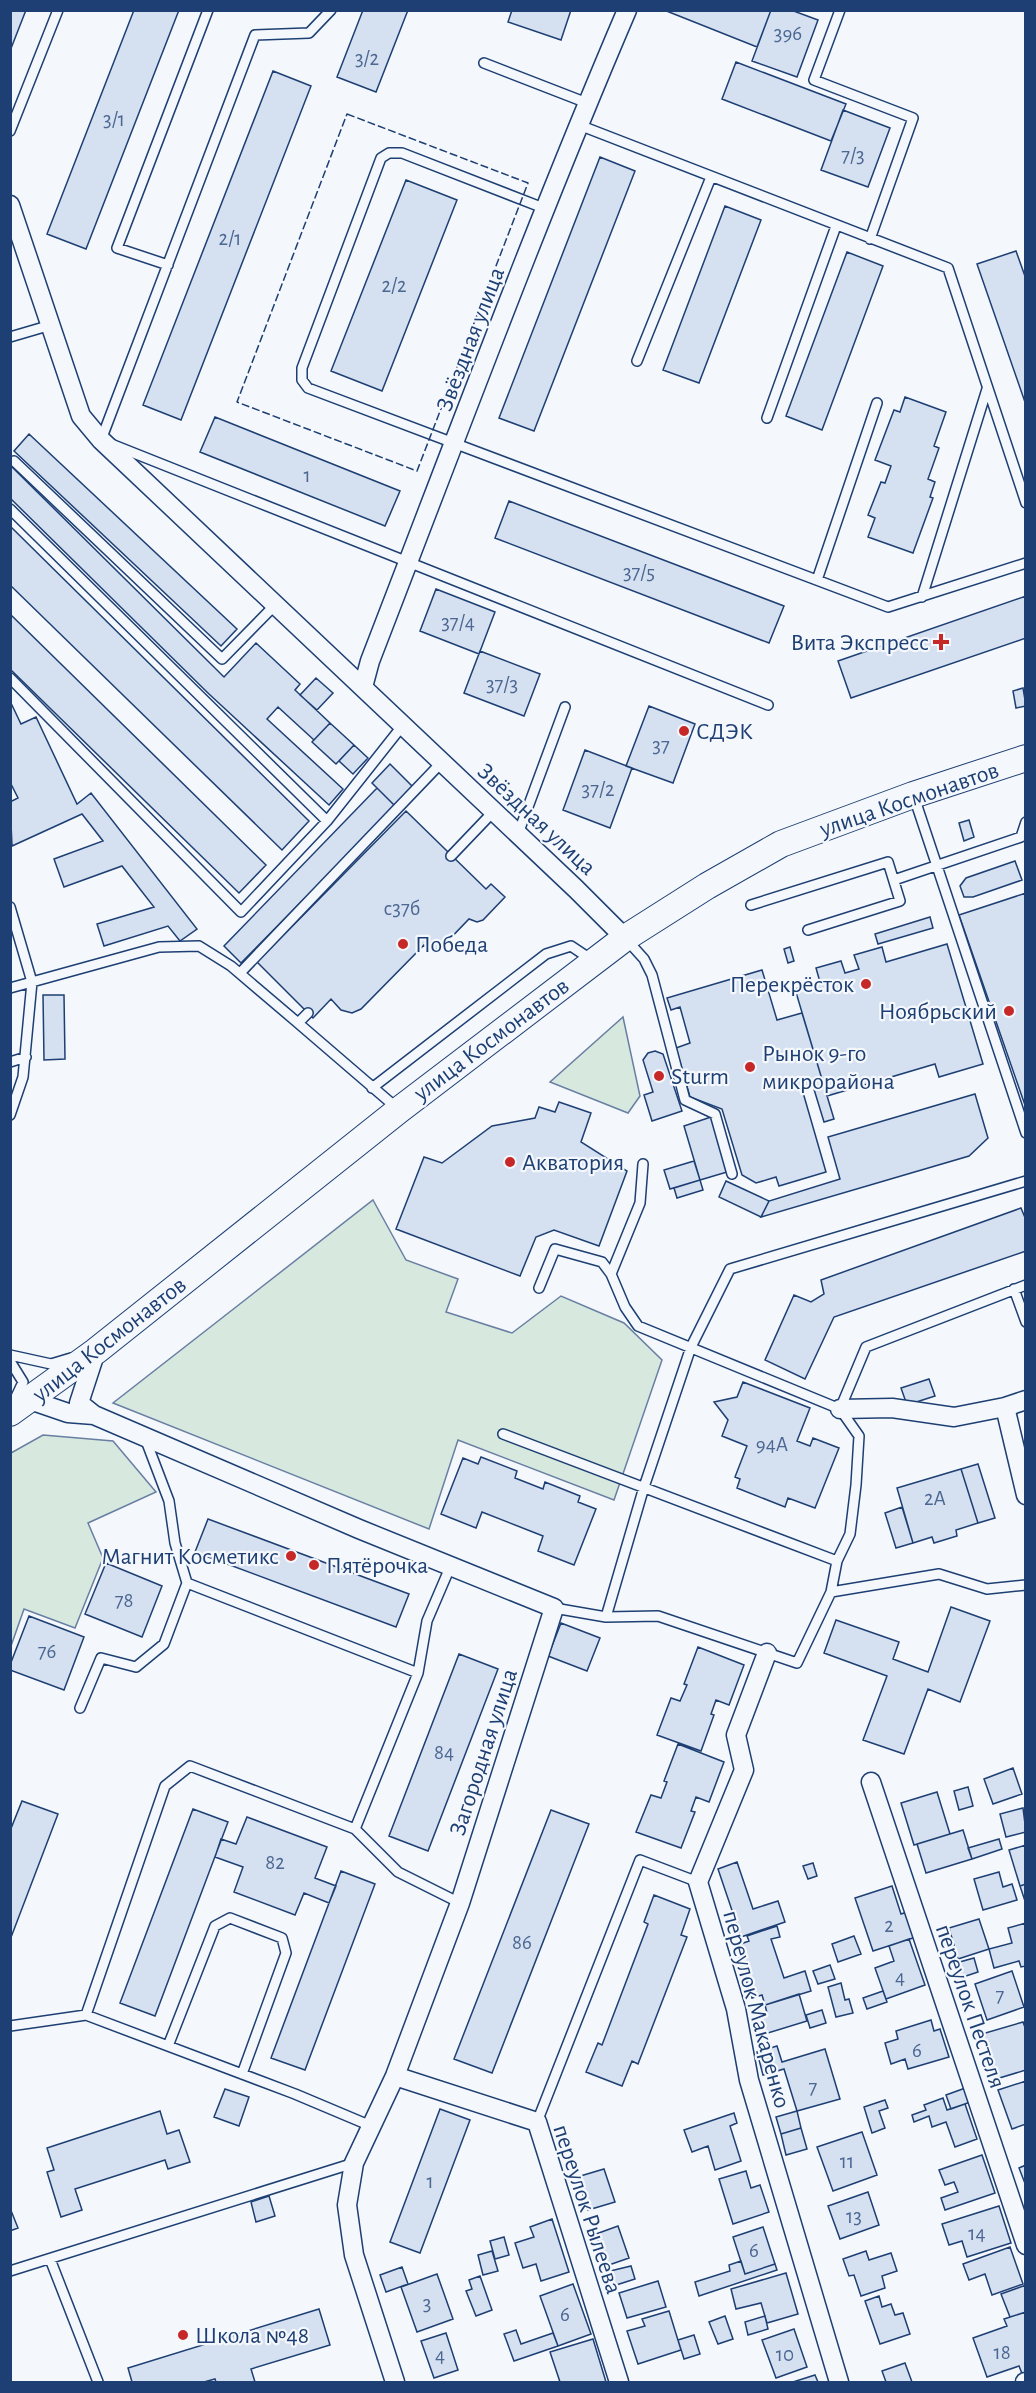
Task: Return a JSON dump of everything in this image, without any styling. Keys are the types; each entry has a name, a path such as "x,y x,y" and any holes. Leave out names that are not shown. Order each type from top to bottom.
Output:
{"main road":[{"name":"улица Космонавтов","path":"17,1408 96,1351 399,1110 625,938 707,886 781,844 913,795 1026,758"}],"street":[{"name":"Звёздная улица","path":"363,687 370,661 454,444 587,103 627,10"},
{"name":"Звёздная улица","path":"10,206 81,416 101,440 494,811 625,938"},
{"path":"96,1351 79,1403 94,1415 359,1529 554,1608"},
{"path":"840,1408 892,1408 954,1417 1005,1407 1026,1400"},
{"path":"1005,1407 1026,1495"},
{"path":"17,1408 94,1415"},
{"name":"Загородная улица","path":"395,2382 354,2256 347,2205 354,2163 395,2076 460,1903 554,1608"},
{"path":"698,1882 744,1770 736,1735 767,1653"},
{"name":"переулок Пестеля","path":"871,1782 1026,2245"},
{"name":"переулок Макаренко","path":"698,1882 736,2009 749,2080 839,2382"},
{"name":"переулок Рылеева","path":"395,2076 537,2122 619,2382"}],"lane":[{"path":"10,131 58,10"},
{"path":"168,265 117,248 208,10"},
{"path":"331,10 309,33 255,35 101,440 768,705"},
{"path":"840,10 814,80 913,118 870,239"},
{"path":"483,63 587,103"},
{"path":"579,125 948,268 1026,503"},
{"path":"546,209 402,153 389,153 381,158 302,368 302,380 308,388 888,608 1026,563"},
{"path":"637,361 711,177"},
{"path":"767,418 836,226"},
{"path":"10,337 51,325"},
{"path":"922,597 987,389"},
{"path":"817,580 877,404"},
{"path":"14,461 222,659 275,605"},
{"path":"10,509 327,821"},
{"path":"10,678 241,912 327,821 403,725"},
{"path":"518,834 565,706"},
{"path":"240,973 442,762"},
{"path":"913,795 1026,1133"},
{"path":"452,856 494,811"},
{"path":"894,880 1021,837 1026,822"},
{"path":"752,905 888,862 900,901 808,930"},
{"path":"10,907 32,982 23,1077 10,1115"},
{"path":"625,938 644,959 652,975 685,1100 715,1114 732,1174"},
{"path":"10,988 159,947 199,946 240,973 399,1110"},
{"path":"372,1088 546,954 571,946 594,961"},
{"path":"298,1023 308,1013"},
{"path":"10,1062 26,1057"},
{"path":"611,1274 640,1203 643,1164"},
{"path":"606,1617 644,1486 691,1347 730,1269 1026,1181"},
{"path":"539,1288 555,1249 602,1262 611,1274 625,1308 638,1326 840,1408 859,1436 850,1534 837,1561 831,1592 797,1663 658,1616 606,1617 554,1608"},
{"path":"840,1408 866,1347 1026,1285"},
{"path":"1014,1289 1026,1322"},
{"path":"10,1354 51,1364 96,1351"},
{"path":"10,1361 23,1382 17,1408"},
{"path":"502,1434 837,1561"},
{"path":"80,1708 101,1658 136,1667 164,1644 187,1583 175,1544 169,1501 144,1437"},
{"path":"355,1829 418,1673 427,1620 451,1565"},
{"path":"831,1592 939,1574 987,1589 1026,1585"},
{"path":"187,1583 418,1673"},
{"path":"86,2015 165,1786 190,1766 355,1829 398,1872 460,1903"},
{"path":"537,2122 640,1860 698,1882"},
{"path":"168,2046 214,1926 230,1918 241,1922 282,1938 286,1953 242,2074"},
{"path":"10,2026 86,2015 372,2126"},
{"path":"10,2271 354,2163"},
{"path":"50,2259 98,2382"}],"shaded area":[{"path":"623,1017 640,1096 628,1113 550,1082"},
{"path":"373,1200 406,1260 458,1279 446,1312 512,1333 561,1296 624,1323 662,1360 614,1500 458,1440 429,1529 113,1403"},
{"path":"43,1435 113,1441 156,1492 88,1523 103,1558 75,1628 24,1609 11,1646 11,1453"}],"building":[{"path":"10,10 26,10 10,51"},
{"path":"134,10 179,10 86,249 47,234"},
{"path":"363,10 408,10 376,92 337,77"},
{"path":"512,10 571,10 561,40 508,22"},
{"path":"664,10 771,10 757,47"},
{"path":"771,10 791,10 818,20 797,77 752,61"},
{"path":"736,62 846,104 831,141 722,99"},
{"path":"273,71 311,86 181,420 143,405"},
{"path":"843,110 890,128 868,187 821,170"},
{"path":"600,157 635,171 534,431 499,418"},
{"path":"406,180 457,200 382,391 331,371"},
{"path":"725,206 761,220 699,383 663,370"},
{"path":"1016,251 1026,279 1026,405 977,264"},
{"path":"847,252 883,266 822,430 786,416"},
{"path":"905,397 946,412 934,446 939,448 928,479 935,482 930,497 933,498 913,553 868,537 875,518 868,515 881,482 885,483 891,466 875,460 894,410 900,412"},
{"path":"215,417 400,491 385,526 200,452"},
{"path":"29,434 237,629 221,646 14,451"},
{"path":"10,465 224,677 256,643 300,684 295,690 330,723 314,740 278,707 267,719 343,789 329,805 209,694 10,498"},
{"path":"509,501 784,606 769,643 495,538"},
{"path":"10,526 309,821 282,850 10,585"},
{"path":"436,589 495,612 479,654 420,631"},
{"path":"1026,596 1026,638 851,698 838,661"},
{"path":"10,614 266,865 239,893 10,669"},
{"path":"480,651 540,674 524,716 464,693"},
{"path":"316,678 333,693 317,710 300,695"},
{"path":"1023,688 1026,706 1016,708 1013,691"},
{"path":"10,701 21,724 36,717 77,804 91,793 197,929 180,941 168,926 104,946 97,924 154,907 122,866 64,887 54,859 103,841 82,814 12,846 10,802 18,798 10,782"},
{"path":"649,706 695,724 673,783 626,766"},
{"path":"330,723 354,745 336,764 312,742"},
{"path":"354,745 368,758 353,774 339,761"},
{"path":"585,750 632,768 610,828 563,810"},
{"path":"390,764 413,787 395,806 372,783"},
{"path":"377,788 395,806 241,963 224,946"},
{"path":"406,811 486,889 491,884 505,897 483,920 477,922 469,919 441,948 432,950 424,945 361,1009 352,1013 341,1010 331,999 313,1018 257,962"},
{"path":"969,820 974,837 964,841 959,823"},
{"path":"1015,861 1022,880 973,897 964,897 960,886 966,878"},
{"name":"Ноябрьский","path":"1026,893 1026,1108 959,915"},
{"path":"930,917 933,928 878,944 875,934"},
{"path":"947,944 983,1064 939,1077 935,1064 827,1096 795,989 820,982 816,968 841,961 845,973 859,969 854,955 882,947 886,962"},
{"path":"790,947 794,961 788,963 784,949"},
{"name":"Рынок 9-го микрорайона","path":"762,970 777,1020 802,1013 834,1119 824,1122 813,1086 802,1089 826,1172 779,1186 776,1177 756,1183 742,1175 722,1109 690,1097 676,1048 690,1043 680,1007 671,1010 667,998"},
{"path":"43,995 64,995 65,1059 44,1060"},
{"name":"Sturm","path":"655,1051 663,1054 682,1111 652,1121 644,1095 653,1092 643,1060 648,1053"},
{"path":"975,1094 988,1138 969,1156 761,1217 769,1201 840,1179 828,1137"},
{"path":"559,1102 591,1113 581,1142 627,1171 599,1246 554,1230 536,1237 520,1276 396,1229 424,1157 442,1163 492,1126 535,1118 539,1107 555,1112"},
{"path":"711,1117 727,1172 700,1180 684,1126"},
{"path":"694,1161 700,1180 670,1189 664,1170"},
{"path":"700,1180 703,1190 677,1198 674,1188"},
{"path":"726,1181 769,1201 761,1217 719,1197"},
{"path":"1021,1208 1026,1220 1026,1251 834,1317 805,1379 765,1360 794,1295 811,1302 824,1294 821,1280"},
{"path":"929,1379 935,1396 907,1405 901,1388"},
{"path":"743,1382 810,1408 797,1441 810,1446 813,1438 839,1448 815,1508 788,1498 785,1507 737,1488 740,1479 735,1477 747,1446 722,1436 728,1420 714,1402 737,1397"},
{"path":"481,1457 517,1471 515,1478 543,1489 545,1482 580,1496 578,1502 596,1509 574,1565 538,1551 543,1536 482,1512 476,1528 441,1514 463,1458 478,1464"},
{"path":"978,1464 995,1518 978,1523 961,1469"},
{"path":"961,1469 978,1523 956,1530 957,1536 934,1543 932,1537 913,1543 897,1488"},
{"path":"902,1507 913,1543 896,1548 885,1513"},
{"path":"208,1519 409,1594 396,1627 195,1552"},
{"path":"106,1563 162,1586 142,1637 85,1614"},
{"path":"951,1607 990,1621 960,1702 928,1689 904,1754 863,1740 887,1676 824,1653 836,1620 899,1642 893,1659 928,1672"},
{"path":"29,1616 84,1637 64,1690 10,1670"},
{"path":"561,1623 600,1638 587,1671 548,1656"},
{"path":"698,1647 744,1665 729,1705 716,1700 711,1714 714,1715 701,1751 657,1735 671,1698 680,1701"},
{"path":"459,1654 498,1669 428,1851 389,1836"},
{"path":"678,1744 724,1762 709,1802 696,1797 691,1811 695,1812 681,1848 636,1832 651,1795 661,1798 667,1782 664,1781"},
{"path":"1013,1768 1022,1794 993,1804 984,1779"},
{"path":"968,1787 973,1806 959,1810 954,1791"},
{"path":"937,1792 950,1834 914,1845 901,1803"},
{"path":"22,1801 58,1814 10,1940 10,1831"},
{"path":"1023,1808 1026,1832 1006,1837 1000,1814"},
{"path":"193,1809 228,1822 155,2016 120,2003"},
{"path":"551,1810 589,1824 492,2073 454,2059"},
{"path":"247,1817 327,1847 315,1878 336,1886 329,1903 304,1893 295,1915 234,1892 243,1867 215,1857 221,1839 236,1844"},
{"path":"963,1830 972,1859 926,1873 917,1844"},
{"path":"999,1839 1002,1849 972,1859 968,1848"},
{"path":"1026,1845 1026,1884 1020,1886 1009,1850"},
{"path":"737,1862 753,1909 778,1901 785,1922 741,1937 718,1869"},
{"path":"813,1863 817,1876 808,1879 803,1866"},
{"path":"341,1871 375,1884 305,2070 271,2058"},
{"path":"999,1872 1003,1887 1012,1884 1017,1900 983,1910 974,1879"},
{"path":"1026,1884 1026,1904 1020,1886"},
{"path":"892,1886 901,1914 910,1911 919,1936 873,1951 855,1898"},
{"path":"654,1895 690,1909 681,1935 687,1937 638,2064 632,2061 622,2086 586,2072 598,2043 602,2045 648,1924 644,1922"},
{"path":"979,1919 989,1949 958,1959 949,1928"},
{"path":"1026,1923 1026,1966 1021,1967 1019,1961 994,1968 989,1949 1012,1943 1008,1928"},
{"path":"777,1926 780,1937 771,1939 784,1978 805,1971 811,1991 765,2005 762,1995 752,1998 735,1946 749,1941 747,1936"},
{"path":"854,1936 861,1954 838,1962 832,1944"},
{"path":"909,1939 925,1985 886,1999 875,1968 894,1961 889,1946"},
{"path":"974,1958 978,1972 960,1978 956,1963"},
{"path":"830,1965 835,1979 818,1984 813,1971"},
{"path":"1012,1971 1024,2007 987,2020 975,1984"},
{"path":"841,1983 845,2000 849,1999 853,2013 836,2017 828,1987"},
{"path":"883,1991 887,2002 867,2009 863,1998"},
{"path":"799,1994 807,2021 758,2036 752,2018 767,2013 765,2005"},
{"path":"822,2010 826,2023 810,2028 806,2015"},
{"path":"931,2020 934,2031 940,2029 949,2057 908,2069 905,2059 891,2064 885,2043 898,2039 896,2031"},
{"path":"1023,2022 1026,2030 1026,2070 996,2079 982,2034"},
{"path":"777,2046 782,2062 825,2049 840,2099 797,2111 784,2069 763,2075 757,2052"},
{"path":"1026,2081 1026,2124 1012,2129 998,2090"},
{"path":"968,2087 973,2101 951,2109 946,2095"},
{"path":"225,2089 249,2097 239,2126 214,2117"},
{"path":"943,2098 947,2110 965,2104 977,2139 955,2147 946,2122 932,2127 929,2116 914,2122 912,2115 926,2110 924,2105"},
{"path":"885,2100 888,2108 879,2111 885,2128 872,2133 864,2107"},
{"path":"440,2109 470,2120 420,2253 390,2242"},
{"path":"160,2111 167,2134 179,2130 190,2162 168,2169 165,2160 75,2189 82,2210 61,2217 47,2172 54,2170 47,2148"},
{"path":"797,2111 801,2128 781,2134 776,2117"},
{"path":"734,2113 737,2123 730,2126 741,2161 715,2170 708,2146 692,2152 684,2130"},
{"path":"801,2128 807,2149 786,2155 781,2134"},
{"path":"862,2132 877,2175 833,2191 817,2147"},
{"path":"982,2155 995,2193 945,2210 941,2198 958,2192 954,2182 945,2185 939,2170"},
{"path":"1026,2165 1026,2186 1019,2168"},
{"path":"604,2169 615,2202 588,2210 577,2177"},
{"path":"746,2171 751,2188 760,2185 769,2212 733,2224 719,2179"},
{"path":"868,2192 879,2225 840,2239 828,2206"},
{"path":"269,2196 275,2216 256,2222 251,2202"},
{"path":"999,2206 1011,2243 967,2257 962,2241 949,2245 942,2224"},
{"path":"10,2208 18,2228 10,2231"},
{"path":"552,2219 569,2272 541,2281 536,2264 523,2268 515,2243 534,2237 530,2227"},
{"path":"618,2226 629,2258 606,2266 596,2234"},
{"path":"763,2227 775,2264 745,2274 733,2237"},
{"path":"504,2237 509,2255 495,2259 490,2241"},
{"path":"1010,2247 1023,2284 992,2295 985,2274 969,2280 963,2264"},
{"path":"492,2251 498,2271 483,2275 478,2255"},
{"path":"866,2251 869,2260 891,2253 897,2271 882,2276 885,2288 861,2296 854,2275 849,2276 843,2259"},
{"path":"741,2261 745,2274 775,2264 777,2270 699,2296 695,2282 730,2271 729,2265"},
{"path":"631,2266 635,2279 610,2287 606,2272"},
{"path":"402,2267 408,2284 386,2292 380,2275"},
{"path":"786,2273 798,2314 767,2323 761,2303 736,2309 731,2289"},
{"path":"437,2274 453,2319 417,2332 401,2287"},
{"path":"480,2276 492,2310 476,2316 466,2291 472,2289 469,2280"},
{"path":"658,2281 666,2307 627,2318 619,2293"},
{"path":"573,2284 591,2334 558,2346 540,2296"},
{"path":"1026,2285 1026,2312 1010,2317 1001,2294"},
{"path":"879,2296 882,2307 891,2304 895,2315 903,2313 910,2334 880,2344 865,2301"},
{"path":"319,2309 330,2345 251,2369 255,2382 216,2382 215,2379 204,2382 132,2382 128,2368"},
{"path":"669,2311 681,2350 638,2364 627,2331 645,2326 642,2319"},
{"path":"1026,2312 1026,2375 1023,2376 1019,2366 987,2377 973,2338 1007,2326 1004,2319"},
{"path":"725,2316 733,2339 718,2344 709,2322"},
{"path":"765,2316 768,2329 748,2335 745,2322"},
{"path":"794,2329 807,2367 776,2378 762,2340"},
{"path":"516,2330 521,2344 553,2333 558,2346 514,2361 504,2334"},
{"path":"446,2333 458,2370 434,2378 421,2341"},
{"path":"694,2335 700,2354 684,2359 678,2340"},
{"path":"593,2339 606,2382 560,2382 550,2352"},
{"path":"905,2363 912,2382 886,2382 882,2371"},
{"path":"815,2375 818,2382 793,2382"}],"fence":[{"path":"347,114 528,183 417,471 237,402 347,114"}],"place":[{"name":"Вита Экспресс","path":"941,642"},
{"name":"СДЭК","path":"684,731"},
{"name":"Победа","path":"403,944"},
{"name":"Перекрёсток","path":"866,984"},
{"name":"Ноябрьский","path":"1009,1011"},
{"name":"Рынок 9-го микрорайона","path":"750,1067"},
{"name":"Sturm","path":"659,1076"},
{"name":"Акватория","path":"510,1162"},
{"name":"Магнит Косметикс","path":"291,1556"},
{"name":"Пятёрочка","path":"314,1565"},
{"name":"Школа №48","path":"183,2335"}]}
